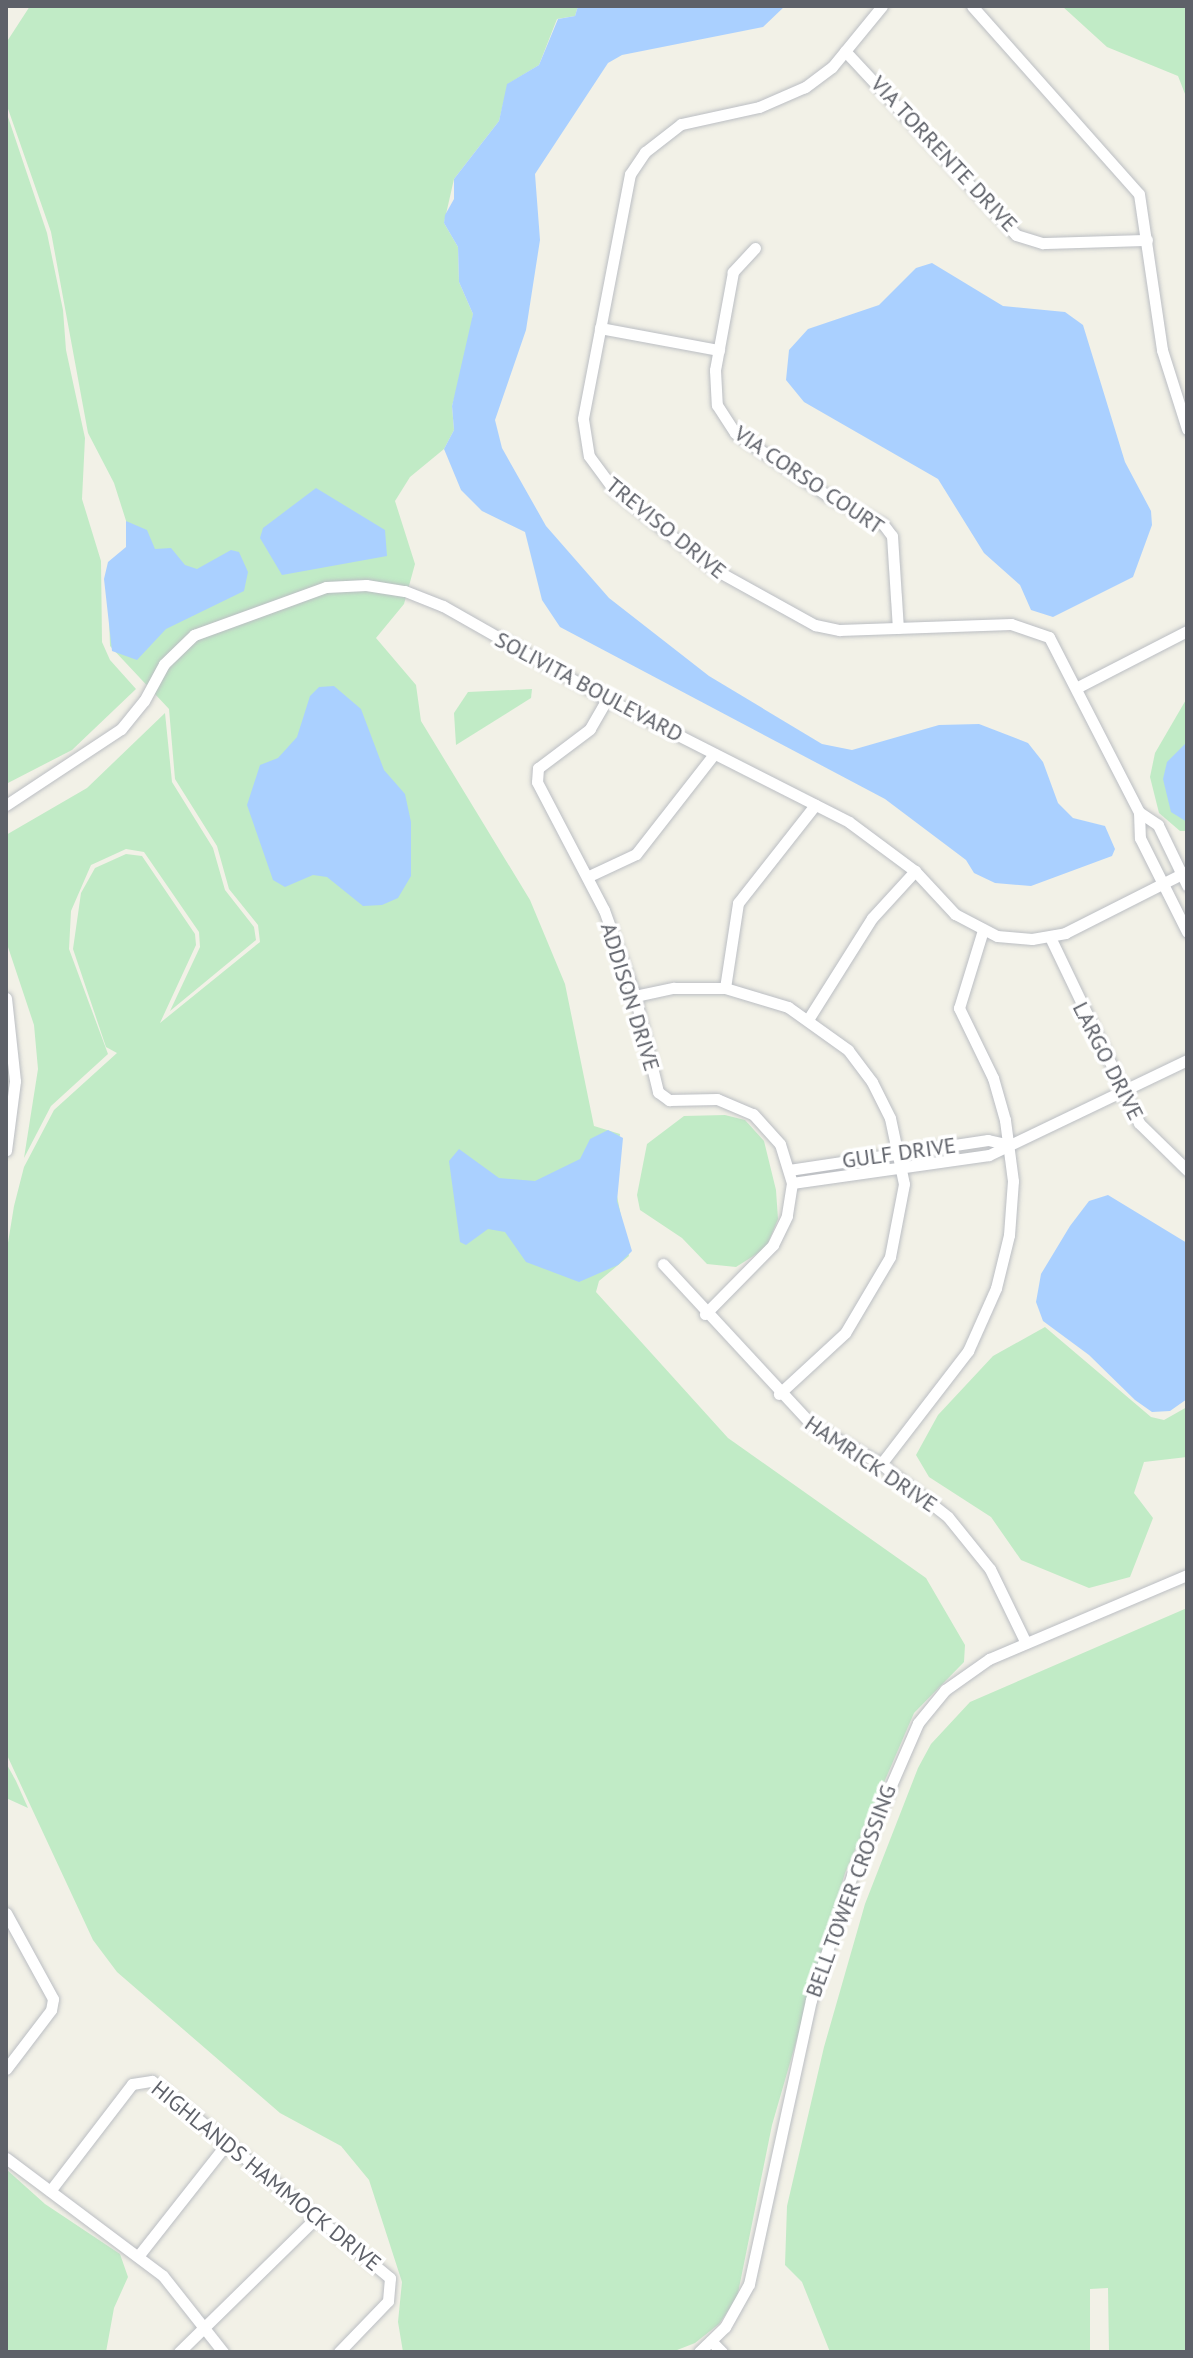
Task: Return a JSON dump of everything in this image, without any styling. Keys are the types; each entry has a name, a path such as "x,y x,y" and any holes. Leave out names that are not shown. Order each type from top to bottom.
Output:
{"street":[{"name":"TREVISO DRIVE","path":"882,6 845,51 805,87 781,100 681,124 645,152 625,192 583,419 584,440 597,472 614,490 712,568 778,608 839,630 1011,624 1033,628 1049,637 1139,812 1139,835 1187,932"},
{"path":"972,6 1126,174 1139,194 1162,350 1187,429"},
{"name":"VIA TORRENTE DRIVE","path":"845,51 1016,235 1043,243 1147,240"},
{"name":"VIA CORSO COURT","path":"755,248 733,272 714,390 723,419 735,433 828,496 869,515 892,536 898,628"},
{"path":"600,328 719,350"},
{"name":"SOLIVITA BOULEVARD","path":"6,805 121,729 144,701 164,664 194,635 326,587 379,586 431,600 607,699 872,837 915,871 955,914 983,930 1020,939 1050,937 1163,884 1185,877"},
{"path":"1076,688 1187,631"},
{"name":"ADDISON DRIVE","path":"607,699 590,729 536,773 589,876 635,996 661,1096 675,1101 706,1097 744,1108 774,1136 792,1183 787,1216 773,1245 705,1314"},
{"path":"589,876 636,854 714,754"},
{"path":"725,988 738,903 815,805"},
{"name":"TREVISO DRIVE","path":"1139,812 1158,825 1185,877"},
{"path":"809,1018 872,918 915,871"},
{"path":"881,1464 953,1375 986,1315 1009,1235 1009,1145 993,1078 959,1008 983,930"},
{"name":"LARGO DRIVE","path":"1050,937 1124,1092 1154,1143 1187,1170"},
{"path":"635,996 674,988 725,988 773,1000 809,1018 865,1071 885,1106 903,1167 896,1236 871,1297 845,1333 779,1394"},
{"path":"6,998 15,1070 6,1150"},
{"name":"GULF DRIVE","path":"792,1183 989,1155 1187,1060"},
{"name":"GULF DRIVE","path":"789,1170 988,1140 1009,1145"},
{"name":"HAMRICK DRIVE","path":"663,1264 779,1394 824,1434 881,1464 928,1499 966,1537 998,1583 1026,1643"},
{"name":"BELL TOWER CROSSING","path":"699,2352 735,2314 749,2284 809,2006 852,1875 894,1772 918,1723 945,1690 980,1664 1187,1575"},
{"path":"6,2069 53,2005 7,1920"},
{"name":"HIGHLANDS HAMMOCK DRIVE","path":"50,2191 132,2084 142,2079 152,2081 386,2273 392,2284 388,2301 339,2352"},
{"path":"139,2255 228,2142"},
{"path":"6,2158 139,2255 185,2299 223,2352"},
{"path":"179,2352 207,2330 318,2216"},
{"path":"711,2341 722,2352"}],"green space":[{"path":"30,6 578,6 575,16 557,19 539,65 508,84 499,121 454,179 444,223 458,247 459,282 473,314 470,343 452,406 454,430 444,449 410,477 395,501 415,564 404,604 376,638 416,685 421,721 530,900 565,984 594,1126 620,1134 615,1186 629,1256 599,1281 596,1292 728,1438 926,1578 965,1645 964,1662 914,1713 845,1873 772,2125 737,2298 719,2324 695,2343 672,2352 403,2352 398,2322 402,2282 369,2180 341,2146 280,2113 117,1972 93,1940 6,1753 7,1249 24,1167 54,1110 117,1053 106,1047 73,949 81,893 95,868 126,854 142,856 195,934 196,945 160,1023 260,942 258,925 229,889 217,846 175,779 169,709 110,646 108,586 135,549 114,483 88,433 51,232 6,103 6,43"},
{"path":"1062,6 1187,6 1187,99 1178,76 1107,47"},
{"path":"6,111 47,233 63,310 66,350 85,438 82,499 101,561 102,642 110,660 136,689 72,750 6,784"},
{"path":"532,689 531,698 456,745 454,713 468,692"},
{"path":"1187,698 1187,831 1180,831 1159,813 1150,777 1155,753"},
{"path":"165,713 172,782 213,848 225,890 254,927 256,940 170,1011 200,947 199,932 144,852 126,849 91,865 71,911 69,949 108,1054 51,1106 24,1158 38,1069 34,1025 6,941 6,835 87,788"},
{"path":"725,1115 745,1120 764,1141 776,1190 778,1219 766,1248 736,1267 707,1264 682,1238 640,1210 637,1195 647,1144 684,1116"},
{"path":"1045,1327 1151,1417 1164,1420 1187,1407 1187,1457 1144,1462 1134,1493 1153,1518 1130,1577 1089,1588 1021,1560 991,1517 929,1477 916,1455 938,1415 993,1356"},
{"path":"1187,1608 1187,2352 1109,2352 1108,2288 1090,2289 1090,2352 830,2352 802,2282 785,2265 787,2206 824,2047 865,1904 918,1768 931,1744 970,1702"},
{"path":"6,1763 16,1781 28,1808 6,1798"},
{"path":"6,2169 45,2204 120,2254 128,2277 114,2308 106,2352 6,2352"}],"water":[{"path":"578,6 785,6 763,27 622,55 608,63 535,174 540,240 526,330 495,420 502,448 546,526 609,598 709,676 822,744 852,750 939,725 979,724 1028,743 1043,762 1058,803 1073,818 1105,826 1115,849 1112,856 1031,886 995,883 974,873 966,860 885,799 560,627 542,600 525,532 482,511 461,490 444,449 454,430 452,406 473,314 459,282 458,247 444,223 445,215 454,199 454,179 499,121 507,84 539,65 558,19 575,16"},
{"path":"932,263 1003,306 1065,312 1083,325 1125,462 1151,511 1152,525 1133,577 1053,617 1031,610 1020,585 984,553 938,479 804,402 786,380 789,350 808,329 879,305 916,268"},
{"path":"316,488 385,530 387,556 282,575 260,538 263,528"},
{"path":"126,521 147,530 155,549 171,548 185,565 197,569 231,550 239,552 248,572 244,591 166,629 137,660 112,651 104,579 108,562 126,547"},
{"path":"334,686 361,709 384,770 405,794 411,822 411,876 398,898 382,905 363,906 327,877 313,875 285,887 273,880 247,805 260,765 278,758 297,737 310,696 319,687"},
{"path":"1187,742 1187,822 1171,812 1163,779 1167,762"},
{"path":"608,1130 623,1138 617,1201 632,1251 618,1265 579,1282 526,1262 505,1232 488,1229 466,1245 460,1242 449,1161 459,1149 499,1178 535,1181 580,1159 590,1139"},
{"path":"1108,1195 1187,1243 1187,1399 1170,1411 1152,1412 1135,1400 1089,1355 1043,1321 1036,1302 1041,1274 1070,1226 1089,1201"}]}
